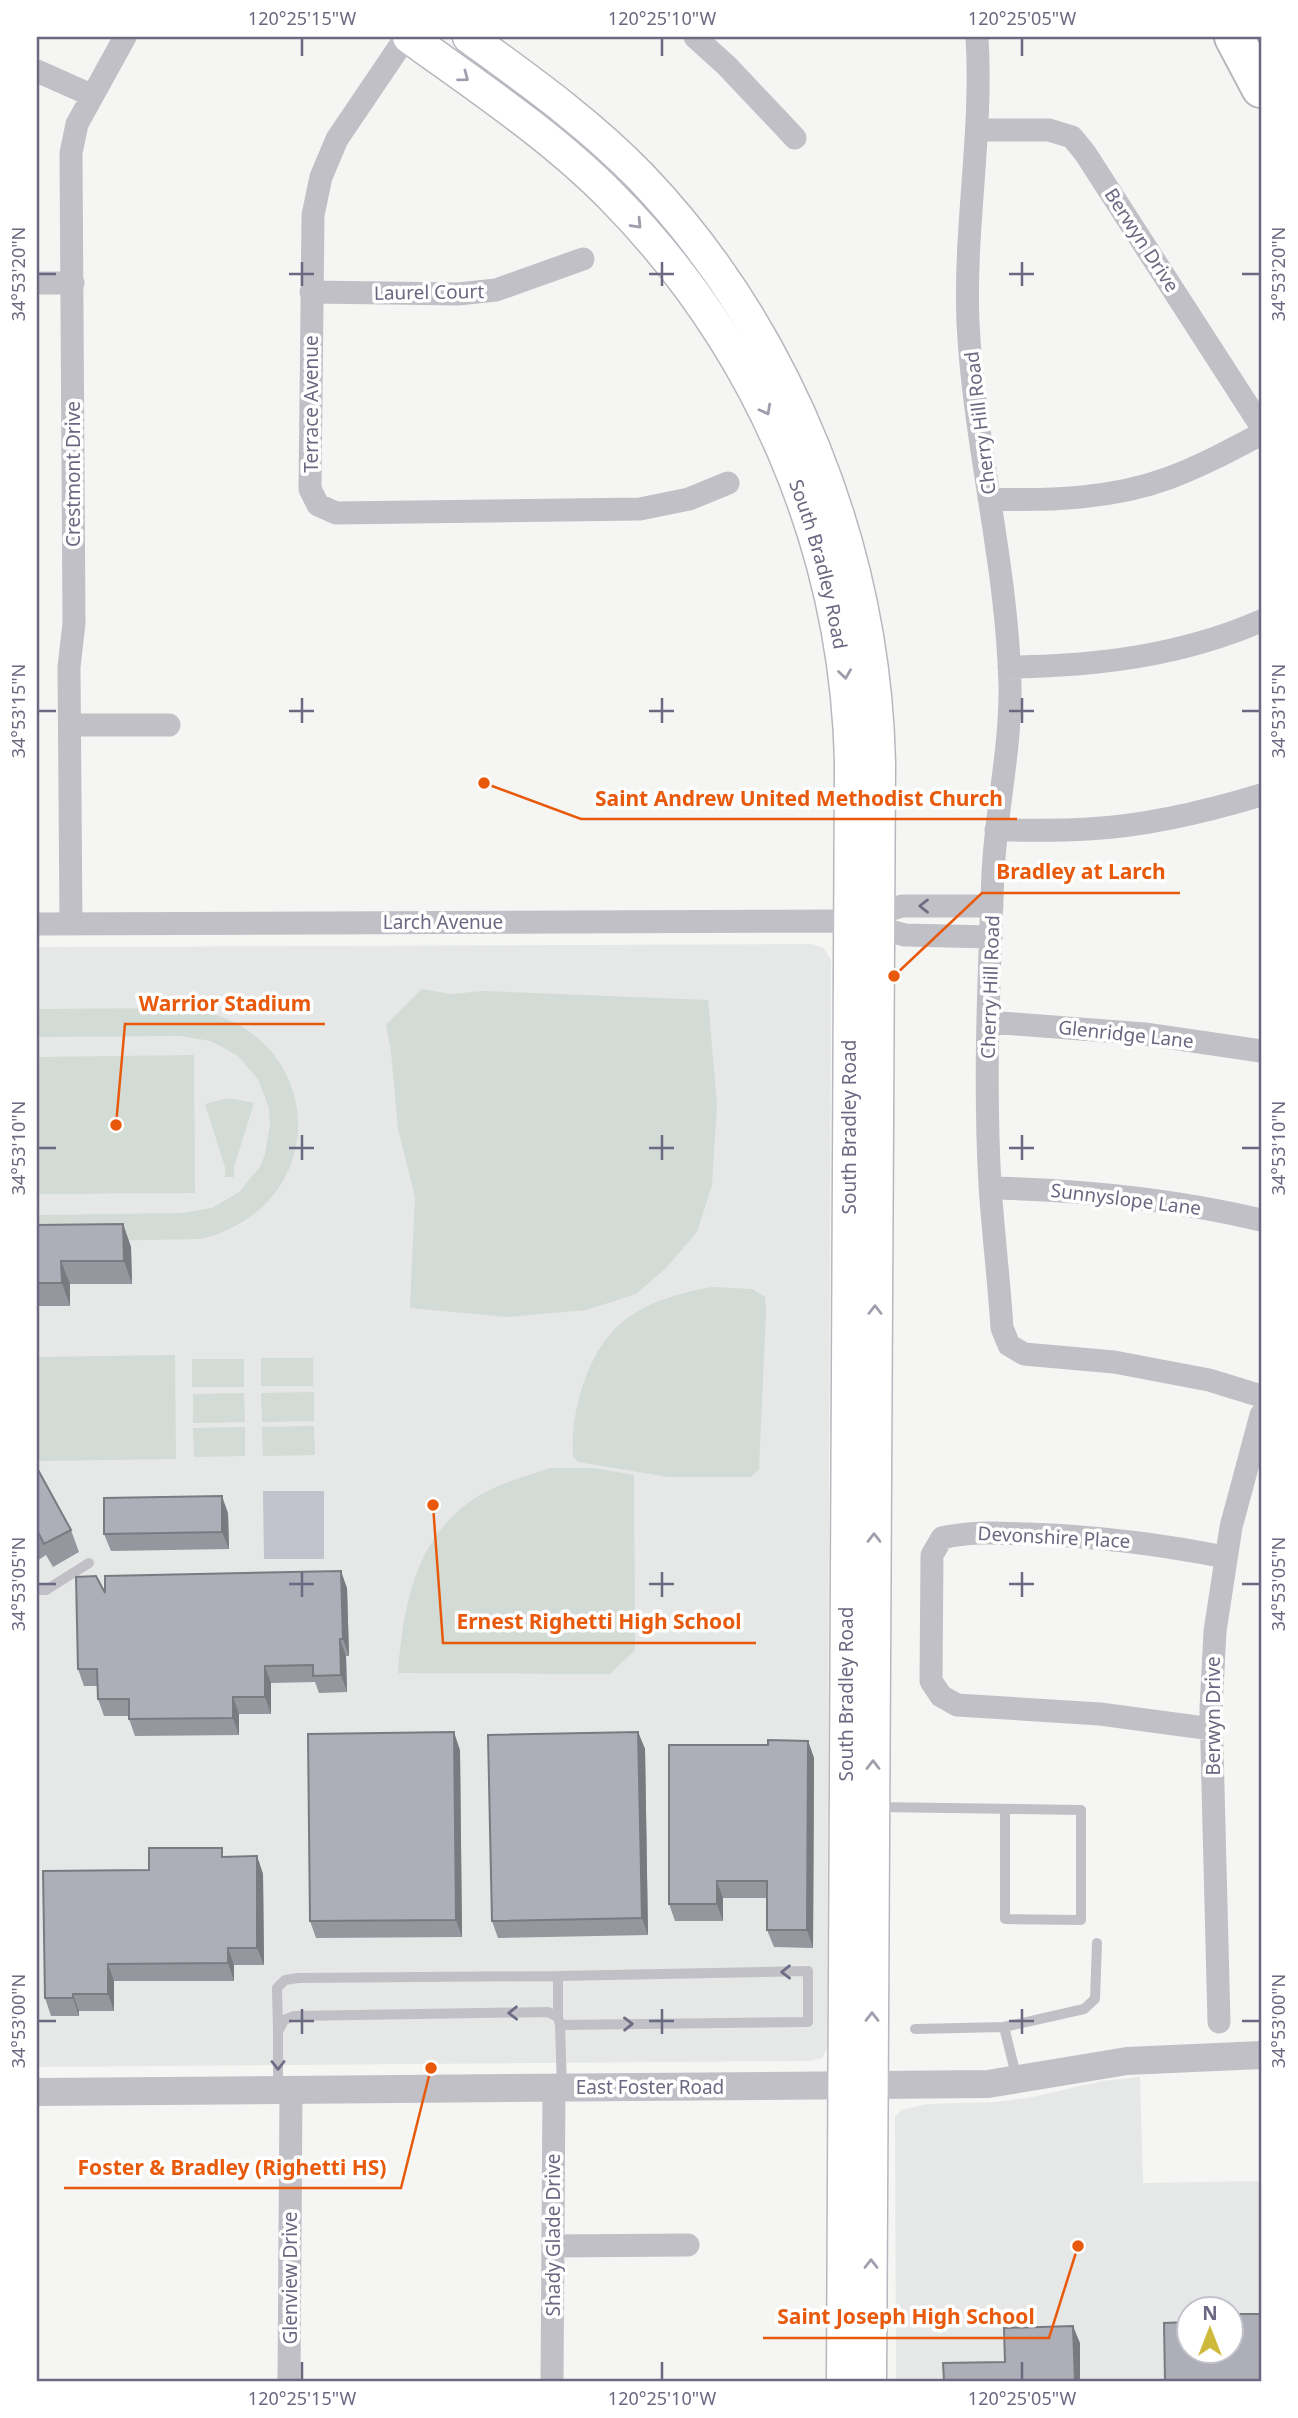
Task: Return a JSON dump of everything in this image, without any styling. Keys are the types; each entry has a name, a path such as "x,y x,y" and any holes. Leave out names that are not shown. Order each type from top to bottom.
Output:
{"highway":[{"path":"1234,37 1261,88"}],"main road":[{"name":"South Bradley Road","path":"407,37 553,144 611,195 677,270 709,314 736,356 774,426 811,519 840,636 868,921 873,1807 843,2381"},
{"name":"South Bradley Road","path":"469,37 550,96 632,169 687,229 726,284 757,334 799,415 820,465 837,513 860,597 867,635 878,722 868,921 858,2085 870,2381"}],"street":[{"name":"Crestmont Drive","path":"71,924 69,667 74,623 71,153 77,124 125,37"},
{"name":"Terrace Avenue","path":"407,37 337,139 321,177 313,215 310,489 318,505 336,513 640,509 689,499 727,483"},
{"path":"695,37 727,66 795,138"},
{"name":"Cherry Hill Road","path":"977,37 978,130 968,238 968,324 1009,667 1009,721 996,830 992,906 987,1095 990,1188 1002,1328 1009,1345 1024,1354 1136,1366 1209,1380 1261,1396"},
{"path":"37,71 91,95"},
{"name":"Berwyn Drive","path":"978,130 1049,130 1072,137 1086,153 1261,426"},
{"name":"Laurel Court","path":"312,292 458,294 496,290 583,259"},
{"path":"37,283 73,283"},
{"path":"989,499 1073,499 1117,492 1167,479 1211,461 1261,434"},
{"path":"1009,667 1094,664 1150,656 1211,640 1261,621"},
{"path":"70,725 169,724"},
{"path":"996,830 1089,829 1137,824 1185,816 1261,795"},
{"path":"868,921 902,906 992,906"},
{"path":"868,921 905,935 991,937"},
{"name":"Larch Avenue","path":"37,924 868,921"},
{"name":"Glenridge Lane","path":"989,1022 1145,1034 1261,1051"},
{"name":"Sunnyslope Lane","path":"990,1188 1115,1195 1261,1220"},
{"name":"Berwyn Drive","path":"1219,2021 1212,1729 1214,1631 1225,1557 1261,1415"},
{"name":"Devonshire Place","path":"1212,1729 1100,1714 957,1705 941,1696 931,1681 932,1555 942,1538 965,1532 1109,1538 1225,1557"},
{"name":"East Foster Road","path":"37,2092 988,2084 1127,2060 1261,2055"},
{"name":"Shady Glade Drive","path":"552,2381 558,2088"},
{"name":"Glenview Drive","path":"284,2090 289,2381"},
{"path":"553,2246 688,2245"}],"lane":[{"path":"37,1590 46,1590 89,1563"},
{"path":"873,1807 1081,1810 1081,1920 1005,1919 1005,1809"},
{"path":"915,2029 1004,2027 1084,2009 1095,1999 1097,1942"},
{"path":"278,2032 284,2020 294,2015 548,2012 559,2021 808,2022 808,1972 285,1980 276,1989 278,2032 284,2090"},
{"path":"558,1976 558,2088"},
{"path":"1004,2027 1017,2079"}],"shaded area":[{"path":"811,944 824,948 831,960 827,2049 822,2058 809,2061 37,2067 37,947"},
{"path":"422,989 451,994 483,991 708,1000 717,1105 712,1185 697,1232 667,1267 636,1294 586,1310 507,1317 410,1308 415,1197 398,1129 386,1025"},
{"path":"180,1008 228,1020 264,1044 287,1076 297,1114 295,1153 278,1189 247,1219 202,1239 37,1242 37,1215 182,1213 212,1208 239,1192 259,1168 265,1155 270,1124 269,1108 258,1079 238,1056 211,1041 180,1036 37,1037 37,1009"},
{"path":"194,1055 195,1193 37,1194 37,1057"},
{"path":"229,1098 254,1103 234,1167 234,1177 225,1177 225,1167 205,1104"},
{"path":"712,1287 752,1289 765,1297 759,1469 751,1477 668,1477 578,1462 573,1456 573,1439 578,1401 584,1381 601,1346 626,1319 646,1307 678,1295"},
{"path":"175,1355 176,1459 37,1461 37,1357"},
{"path":"261,1358 313,1358 313,1386 261,1386"},
{"path":"192,1359 244,1359 244,1387 192,1387"},
{"path":"314,1392 314,1421 262,1422 261,1393"},
{"path":"244,1393 245,1422 193,1423 193,1394"},
{"path":"314,1426 315,1455 263,1456 262,1427"},
{"path":"245,1427 245,1456 194,1457 193,1428"},
{"path":"550,1468 594,1468 634,1475 635,1650 610,1674 398,1673 409,1597 427,1550 441,1529 458,1511 480,1495 505,1483"},
{"path":"263,1491 324,1491 324,1559 264,1559"},
{"path":"1140,2077 1143,2183 1261,2181 1261,2381 896,2381 895,2117 901,2110 927,2104 996,2102 1033,2097 1102,2081"}],"building":[{"path":"123,1224 124,1261 61,1261 62,1283 37,1283 37,1225"},
{"path":"37,1468 71,1530 44,1544 37,1533"},
{"path":"222,1496 222,1532 104,1534 104,1498"},
{"path":"341,1571 341,1675 313,1676 313,1665 265,1666 265,1697 233,1697 233,1718 129,1719 129,1699 98,1699 97,1669 78,1669 76,1577 96,1576 105,1593 105,1576"},
{"path":"454,1732 456,1920 310,1921 308,1734"},
{"path":"638,1732 642,1918 492,1921 488,1735"},
{"path":"768,1740 808,1741 807,1930 767,1930 767,1881 717,1881 717,1904 669,1904 669,1745 768,1745"},
{"path":"149,1848 222,1848 222,1857 257,1856 257,1948 228,1948 228,1963 108,1964 108,1994 73,1994 73,1998 45,1998 43,1871 149,1870"},
{"path":"1246,2314 1261,2314 1261,2381 1165,2381 1164,2323 1176,2323 1176,2366 1246,2366"},
{"path":"1073,2326 1075,2381 944,2381 943,2363 1005,2362 1004,2328"}],"place":[{"name":"Saint Andrew United Methodist Church","path":"484,783"},
{"name":"Bradley at Larch","path":"894,976"},
{"name":"Warrior Stadium","path":"116,1125"},
{"name":"Ernest Righetti High School","path":"433,1505"},
{"name":"Foster & Bradley (Righetti HS)","path":"431,2068"},
{"name":"Saint Joseph High School","path":"1078,2246"}]}
